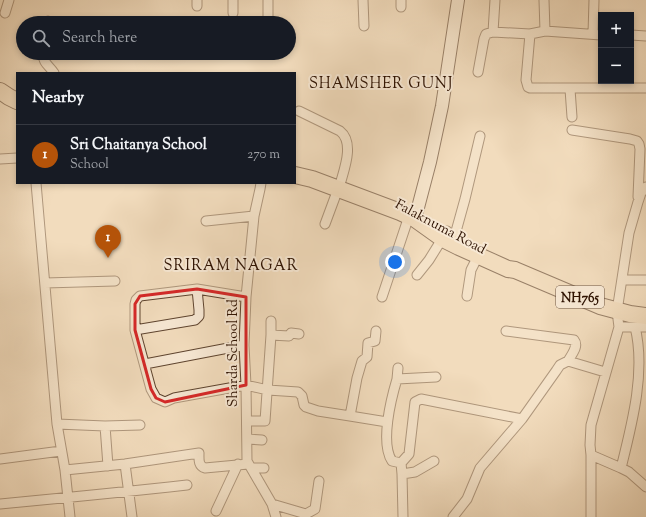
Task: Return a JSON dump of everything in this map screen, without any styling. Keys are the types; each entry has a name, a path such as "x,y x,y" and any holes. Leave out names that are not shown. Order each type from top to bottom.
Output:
{"highway":[{"path":"0,88 16,90"},
{"path":"0,91 16,100"},
{"name":"Falaknuma Road","path":"296,165 318,171 340,185 414,216 448,235 509,262 515,270"},
{"name":"Falaknuma Road","path":"296,174 340,185"},
{"name":"Falaknuma Road","path":"448,235 478,256 508,270 515,270 600,306 618,319 630,314 641,321"}],"main road":[{"path":"414,216 442,106 458,0"}],"street":[{"path":"5,13 8,0"},
{"path":"233,0 234,13"},
{"path":"268,0 268,16"},
{"path":"363,0 364,26"},
{"path":"493,32 495,0"},
{"path":"544,0 545,31"},
{"path":"478,72 485,36 488,33 530,34 545,31 597,34 594,0"},
{"path":"530,34 526,80 528,87 530,88 646,88"},
{"path":"634,35 646,36"},
{"path":"44,60 54,72"},
{"path":"570,89 572,117"},
{"path":"299,111 340,131 344,136 347,149 347,160 340,185 325,224"},
{"path":"572,130 623,138 636,141 639,144 638,202"},
{"path":"417,275 448,235 463,210 480,136"},
{"path":"0,159 16,158"},
{"path":"36,184 57,424 65,470 70,517"},
{"name":"Sharda School Rd","path":"261,184 254,216 246,297 244,345 247,461 272,504 276,517"},
{"path":"591,517 591,425 618,319 629,233 641,193 646,187"},
{"path":"206,221 254,216"},
{"path":"382,297 414,216"},
{"path":"467,296 471,270 478,256"},
{"path":"622,280 646,280"},
{"path":"45,283 115,281"},
{"path":"246,297 197,289 140,296 136,300 135,330 151,389 156,398 165,402 174,398 246,385 268,390 298,392 302,396 306,407 318,411 387,422"},
{"path":"135,330 195,320 199,316 197,289"},
{"path":"246,421 265,420 271,321"},
{"path":"641,321 646,327"},
{"path":"621,468 631,427 639,376 639,340 641,321"},
{"path":"350,416 357,378 362,361 367,358 368,343 375,341 376,331"},
{"path":"453,517 467,499 480,468 522,419 560,365 568,361 576,346 576,342 574,340 506,331"},
{"path":"271,335 288,336 291,333 298,334"},
{"path":"145,364 244,345"},
{"path":"568,361 605,372"},
{"path":"398,368 387,422 387,450 392,461 401,463"},
{"path":"397,378 436,377"},
{"path":"403,517 401,463 409,454 415,402 421,398 522,419"},
{"path":"57,424 105,426 140,425"},
{"path":"105,426 108,466"},
{"path":"247,439 262,440"},
{"path":"0,459 62,451"},
{"path":"65,470 125,464 199,453 200,465 205,468 238,464 264,468"},
{"path":"591,454 629,472 646,487"},
{"path":"402,474 415,472 434,461"},
{"path":"125,464 132,517"},
{"path":"216,511 238,464"},
{"path":"272,504 305,515 315,509 319,481"},
{"path":"0,504 188,485"}],"highlighted area":[{"path":"197,289 246,297 246,385 165,402 156,398 151,389 135,330 135,304 140,296"}],"place":[{"name":"Sri Chaitanya School","path":"108,258"}],"district":[{"name":"SHAMSHER GUNJ","path":"381,83"},
{"name":"SRIRAM NAGAR","path":"231,265"}]}
